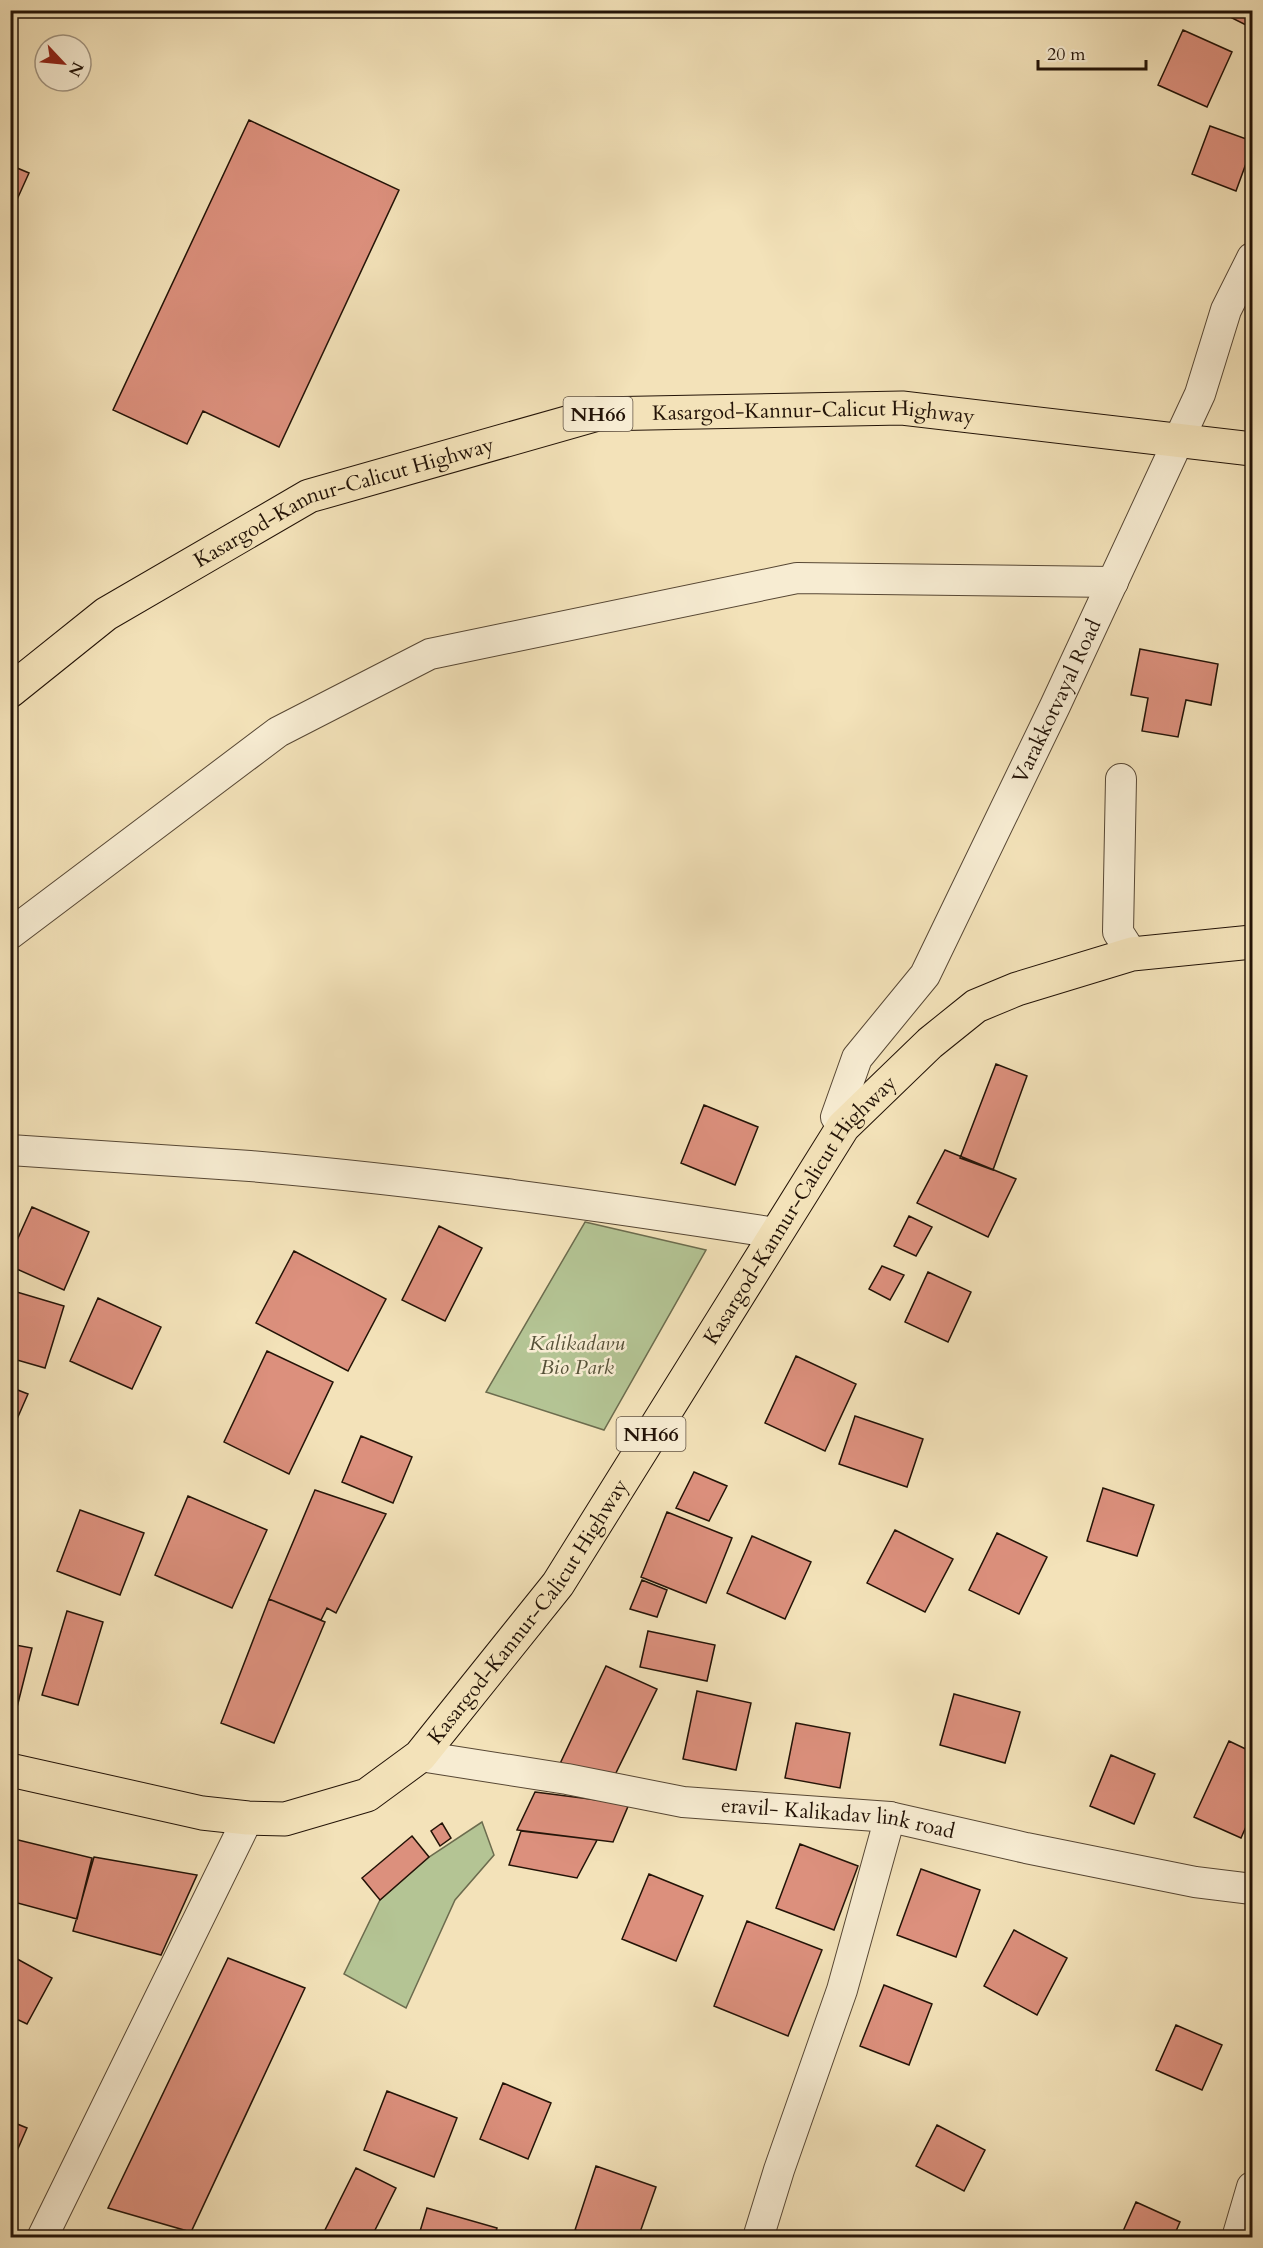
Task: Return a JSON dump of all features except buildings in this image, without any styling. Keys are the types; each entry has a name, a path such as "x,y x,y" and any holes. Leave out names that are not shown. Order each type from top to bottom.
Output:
{"highway":[{"name":"Kasargod-Kannur-Calicut Highway","path":"10,691 106,614 309,496 598,414 902,408 1252,449"},
{"name":"Kasargod-Kannur-Calicut Highway","path":"10,1770 202,1813 248,1818 285,1819 366,1795 420,1756 558,1584 843,1127 930,1043 976,1006 1017,989 1132,954 1252,942"}],"street":[{"name":"Varakkotvayal Road","path":"843,1127 836,1117 857,1058 925,975 1200,394 1226,310 1252,258"},
{"path":"10,934 278,732 430,654 797,578 1113,582"},
{"path":"1121,779 1118,932 1132,954"},
{"path":"10,1150 251,1167 420,1184 625,1209 776,1233"},
{"name":"eravil- Kalikadav link road","path":"420,1756 567,1779 683,1802 890,1817 1026,1848 1195,1882 1252,1889"},
{"path":"758,2238 779,2170 842,1990 890,1817"},
{"path":"42,2238 248,1818"},
{"path":"1237,2238 1252,2187"}],"green space":[{"name":"Kalikadavu Bio Park","path":"585,1222 706,1250 604,1430 486,1392"},
{"path":"482,1822 494,1855 455,1900 406,2008 344,1974 380,1900 429,1857"}]}
